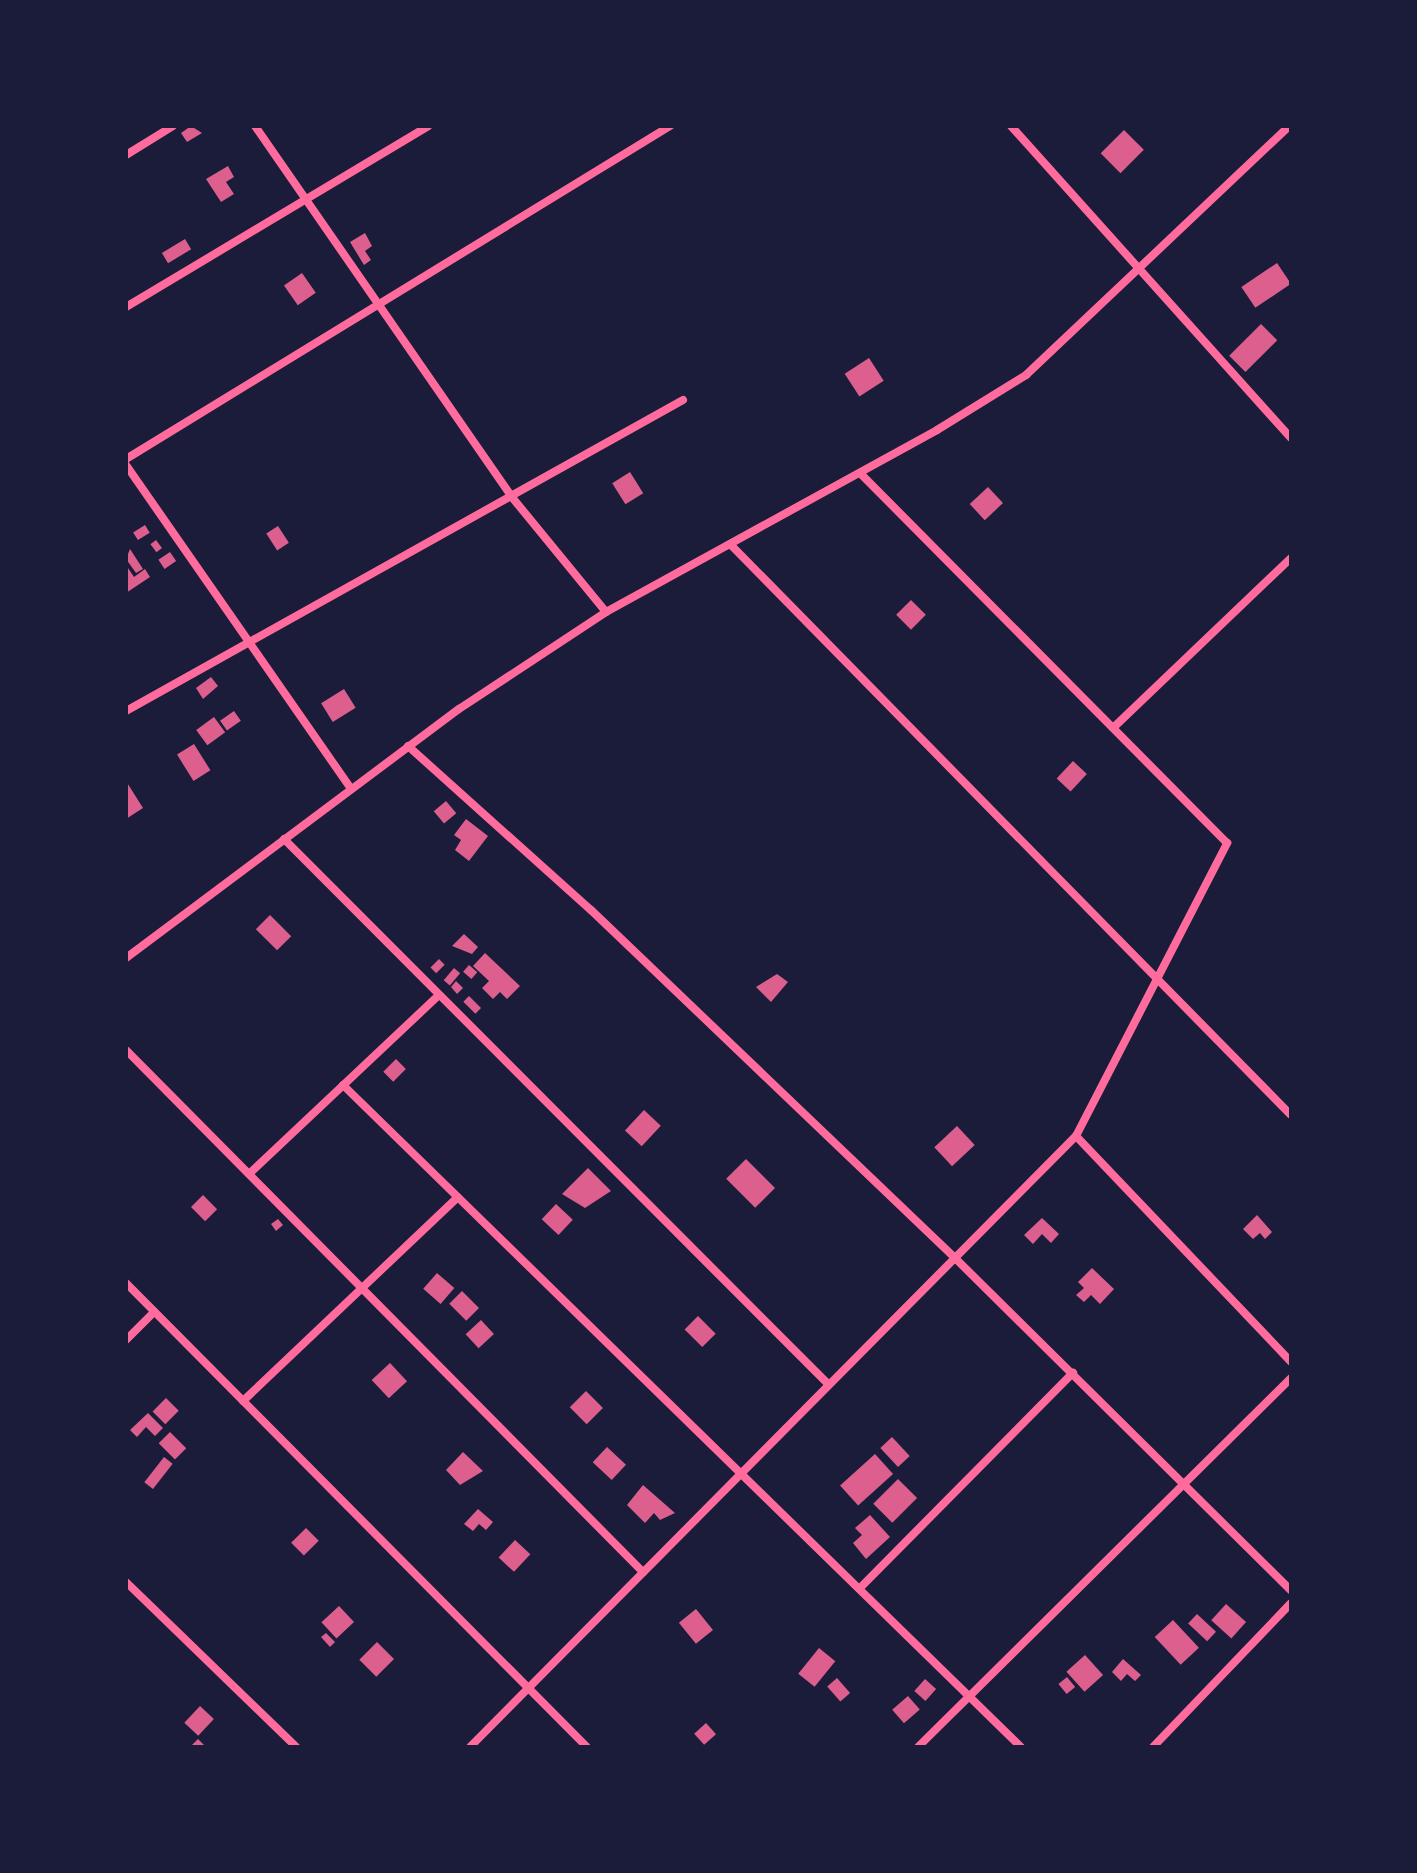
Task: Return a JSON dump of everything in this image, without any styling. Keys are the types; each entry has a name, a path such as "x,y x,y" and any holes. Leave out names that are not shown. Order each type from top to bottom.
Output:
{"street":[{"path":"126,155 173,126"},
{"path":"255,126 511,496 606,612"},
{"path":"126,307 428,126"},
{"path":"126,459 670,126"},
{"path":"1011,126 1291,438"},
{"path":"126,958 408,746 606,612 860,473 1026,375 1289,126"},
{"path":"126,711 683,400"},
{"path":"126,465 351,789"},
{"path":"470,1747 1076,1136 1227,843 860,473"},
{"path":"730,544 1291,1115"},
{"path":"1113,728 1291,558"},
{"path":"408,746 591,910 1185,1481 1291,1590"},
{"path":"284,839 828,1384"},
{"path":"249,1174 438,996"},
{"path":"126,1050 643,1572"},
{"path":"343,1085 1021,1747"},
{"path":"1076,1136 1291,1362"},
{"path":"243,1401 458,1197"},
{"path":"126,1283 587,1747"},
{"path":"126,1340 154,1312"},
{"path":"860,1588 1073,1373"},
{"path":"918,1747 1291,1378"},
{"path":"126,1582 296,1747"},
{"path":"1153,1747 1291,1603"}],"building":[{"path":"191,126 202,133 187,142 181,133"},
{"path":"1124,130 1144,150 1120,173 1101,153"},
{"path":"228,166 234,177 226,182 234,194 221,202 206,179"},
{"path":"365,233 372,246 365,251 371,260 364,265 350,242"},
{"path":"185,239 191,249 168,263 162,253"},
{"path":"1277,263 1291,284 1255,308 1241,287"},
{"path":"302,273 316,293 298,305 284,286"},
{"path":"1261,324 1277,340 1245,372 1229,356"},
{"path":"869,358 884,381 859,396 845,374"},
{"path":"630,472 643,493 625,504 612,483"},
{"path":"988,487 1003,503 985,520 970,504"},
{"path":"145,525 150,533 138,540 133,532"},
{"path":"278,526 289,543 277,550 266,534"},
{"path":"156,540 162,548 156,552 150,544"},
{"path":"130,549 143,569 136,573 126,559"},
{"path":"170,552 176,561 165,569 158,560"},
{"path":"126,565 134,577 145,569 150,577 126,593"},
{"path":"911,600 926,615 911,630 896,615"},
{"path":"211,677 218,686 203,699 196,688"},
{"path":"344,689 356,708 333,722 321,703"},
{"path":"234,711 241,721 227,731 220,721"},
{"path":"214,717 225,732 207,745 196,730"},
{"path":"194,744 210,770 193,781 177,755"},
{"path":"1073,761 1087,774 1071,792 1057,779"},
{"path":"126,781 143,808 126,819"},
{"path":"446,801 456,813 444,824 434,811"},
{"path":"466,819 488,836 469,861 455,850 461,840 454,835"},
{"path":"270,915 291,936 277,950 256,929"},
{"path":"464,934 478,947 472,954 452,946"},
{"path":"485,953 520,986 507,999 500,992 493,999 482,988 489,981 473,966"},
{"path":"439,959 445,965 436,973 431,967"},
{"path":"469,965 477,972 471,979 463,972"},
{"path":"454,968 460,973 450,985 444,980"},
{"path":"777,974 788,982 771,1002 756,987"},
{"path":"456,981 463,988 457,994 451,987"},
{"path":"469,996 481,1008 475,1014 463,1002"},
{"path":"396,1059 406,1069 393,1082 383,1072"},
{"path":"644,1110 661,1126 642,1146 625,1130"},
{"path":"957,1126 975,1145 952,1166 934,1147"},
{"path":"746,1159 775,1188 755,1208 726,1179"},
{"path":"588,1168 611,1191 585,1208 562,1194"},
{"path":"203,1195 217,1209 205,1221 191,1207"},
{"path":"556,1204 573,1220 558,1235 542,1219"},
{"path":"1257,1215 1272,1232 1265,1239 1260,1233 1253,1239 1243,1229"},
{"path":"1042,1218 1059,1234 1051,1243 1042,1234 1033,1244 1024,1235"},
{"path":"278,1219 283,1225 276,1231 271,1224"},
{"path":"1092,1268 1114,1289 1100,1304 1091,1295 1084,1302 1076,1295 1084,1288 1078,1282"},
{"path":"437,1273 454,1288 441,1304 423,1289"},
{"path":"462,1291 479,1308 466,1321 449,1304"},
{"path":"698,1316 716,1334 702,1347 685,1329"},
{"path":"481,1320 494,1334 479,1348 466,1334"},
{"path":"390,1363 407,1381 389,1398 372,1380"},
{"path":"586,1391 603,1408 587,1424 570,1407"},
{"path":"166,1398 179,1411 165,1424 153,1411"},
{"path":"148,1413 163,1428 155,1436 146,1427 137,1437 130,1430"},
{"path":"170,1432 186,1448 175,1460 159,1443"},
{"path":"892,1437 910,1456 898,1467 880,1448"},
{"path":"607,1447 626,1465 612,1480 593,1462"},
{"path":"463,1452 483,1471 460,1485 446,1470"},
{"path":"875,1454 893,1474 858,1506 840,1485"},
{"path":"164,1457 173,1464 153,1489 144,1482"},
{"path":"898,1479 917,1498 892,1523 873,1504"},
{"path":"643,1485 675,1513 660,1520 654,1513 645,1523 627,1505"},
{"path":"478,1509 493,1522 486,1530 479,1524 473,1531 464,1524"},
{"path":"870,1515 890,1537 866,1559 853,1543 862,1535 855,1528"},
{"path":"306,1528 319,1541 304,1556 291,1543"},
{"path":"515,1540 530,1554 514,1572 499,1558"},
{"path":"1226,1604 1246,1622 1231,1638 1211,1620"},
{"path":"339,1606 354,1622 336,1638 321,1622"},
{"path":"696,1609 713,1630 696,1644 679,1623"},
{"path":"1197,1614 1216,1632 1207,1641 1188,1624"},
{"path":"1173,1620 1199,1648 1181,1665 1155,1637"},
{"path":"326,1633 335,1642 330,1647 321,1637"},
{"path":"377,1642 394,1659 376,1677 359,1660"},
{"path":"819,1648 835,1661 815,1687 798,1674"},
{"path":"1085,1655 1103,1675 1084,1692 1066,1672"},
{"path":"1123,1659 1141,1675 1135,1681 1127,1674 1121,1681 1112,1672"},
{"path":"1067,1677 1075,1687 1067,1694 1058,1684"},
{"path":"837,1678 850,1693 840,1702 827,1687"},
{"path":"925,1679 936,1689 925,1701 914,1691"},
{"path":"908,1696 920,1710 904,1723 892,1710"},
{"path":"200,1706 214,1719 198,1736 184,1723"},
{"path":"706,1723 716,1734 704,1745 694,1734"},
{"path":"198,1739 206,1747 190,1747"}]}
